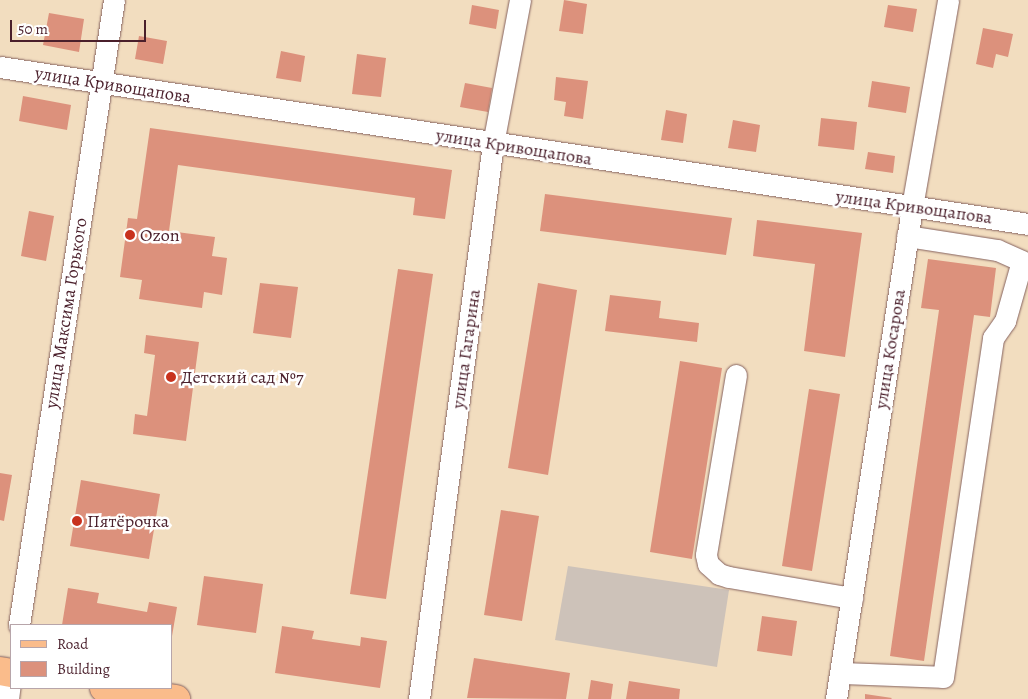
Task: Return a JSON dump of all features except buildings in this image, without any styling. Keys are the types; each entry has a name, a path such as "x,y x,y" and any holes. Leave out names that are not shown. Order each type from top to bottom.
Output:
{"main road":[{"path":"111,689 176,699"}],"street":[{"name":"улица Максима Горького","path":"19,624 114,0"},
{"name":"улица Гагарина","path":"419,699 492,144 520,0"},
{"name":"улица Косарова","path":"836,699 907,236 948,0"},
{"name":"улица Кривощапова","path":"0,67 492,144 1028,224"},
{"path":"840,673 943,677 993,338 1005,321 1022,260 997,250 907,236"},
{"path":"736,375 706,555 708,564 719,574 729,577 852,598"},
{"path":"8,699 10,682"}],"shaded area":[{"path":"568,566 729,590 717,667 555,640"}],"place":[{"name":"Ozon","path":"130,235"},
{"name":"Детский сад №7","path":"171,377"},
{"name":"Пятёрочка","path":"77,521"}]}
